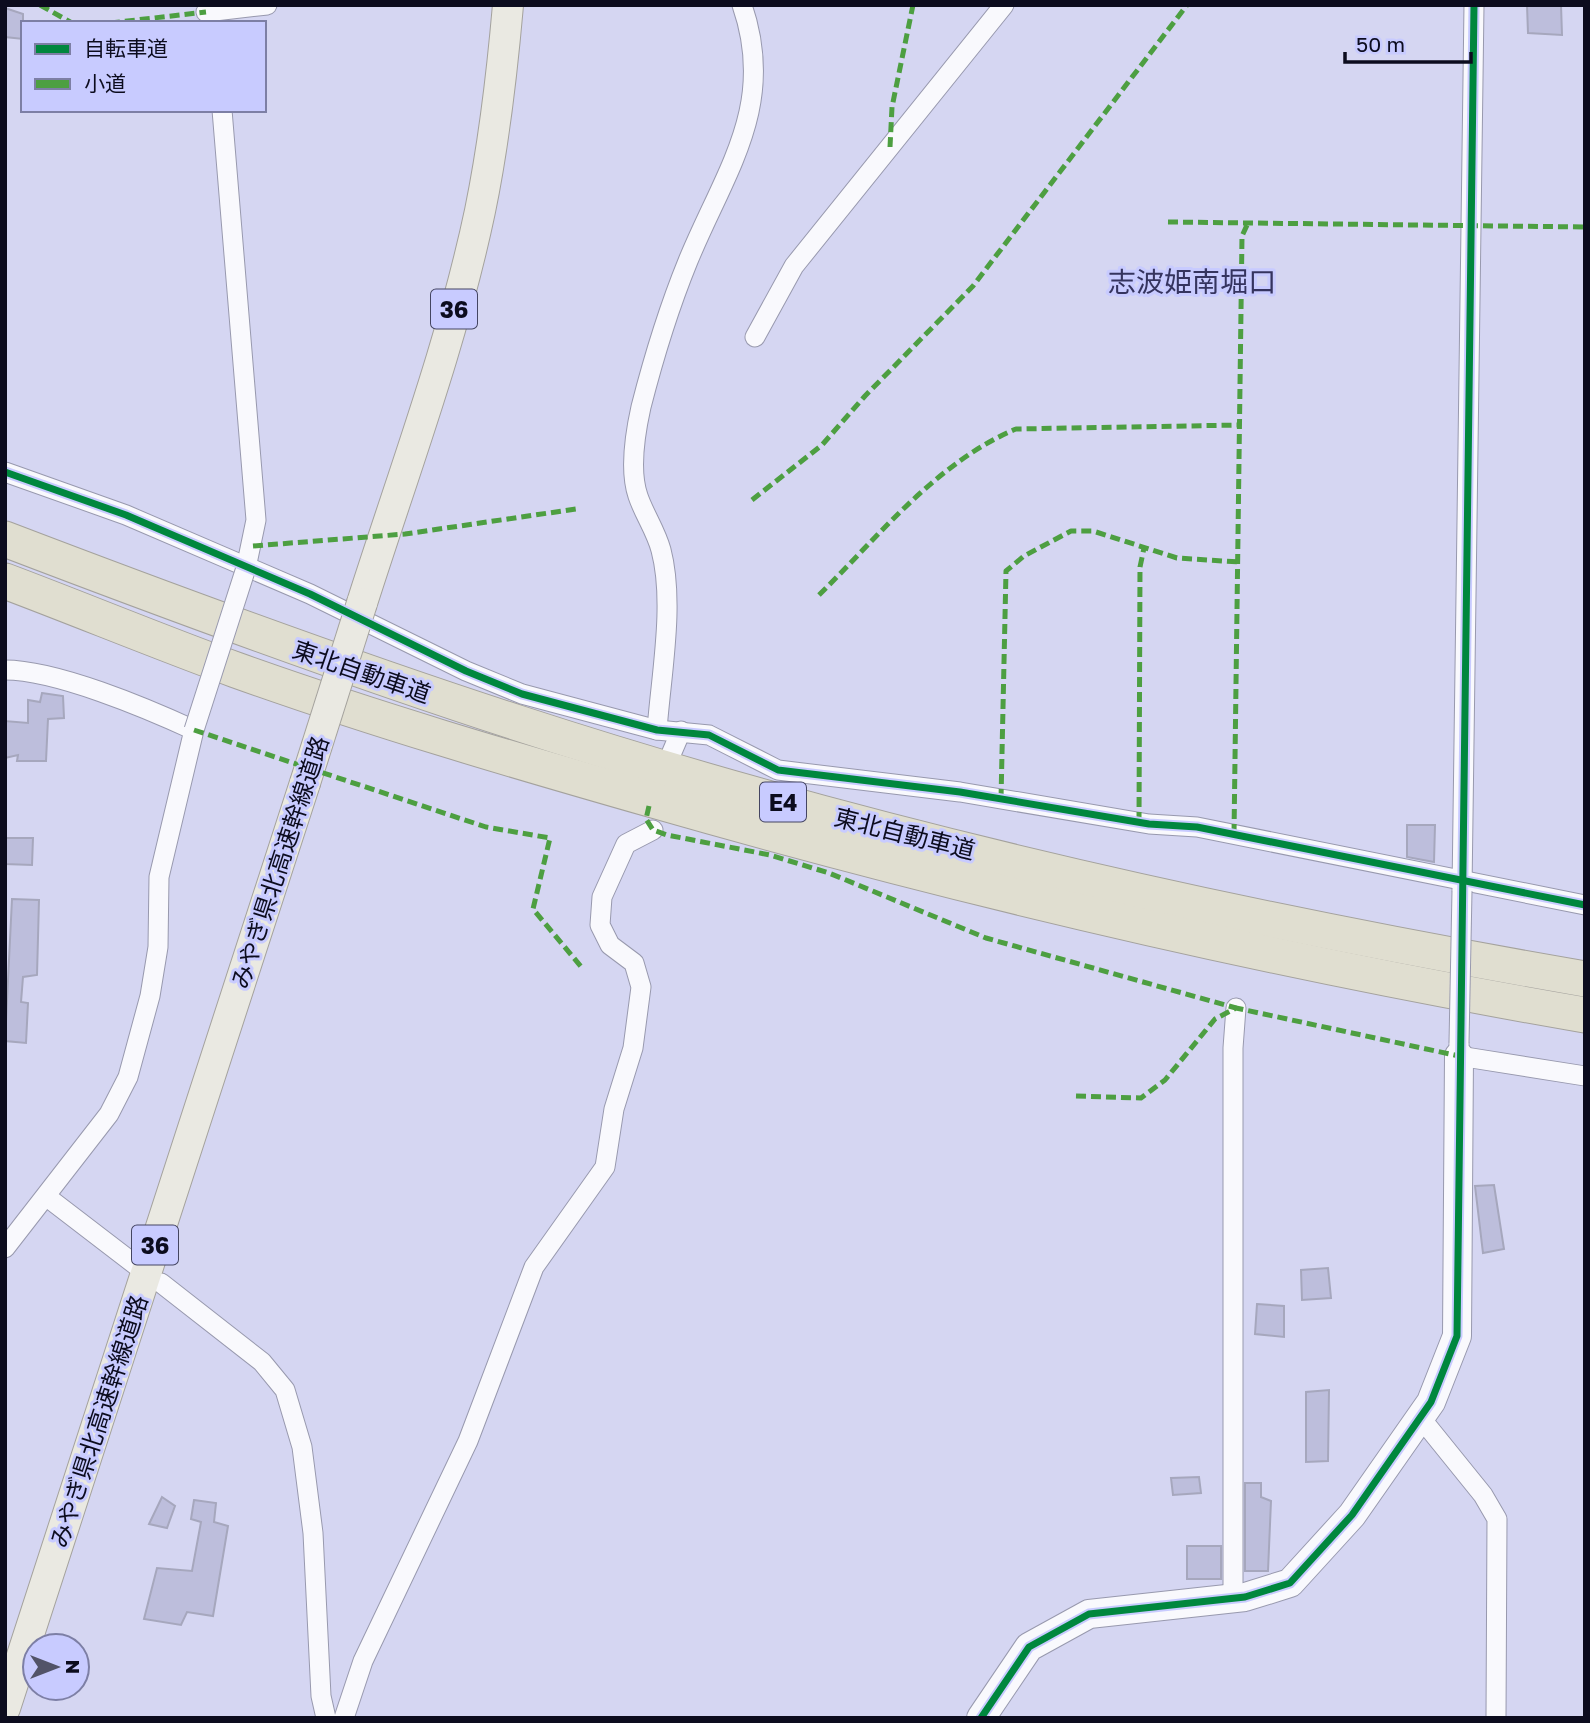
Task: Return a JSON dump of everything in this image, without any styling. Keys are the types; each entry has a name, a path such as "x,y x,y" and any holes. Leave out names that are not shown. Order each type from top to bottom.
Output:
{"highway":[{"name":"東北自動車道","path":"5,539 250,634 482,712 820,813 1135,889 1438,954 1585,979"},
{"name":"東北自動車道","path":"5,581 263,679 510,759 819,848 1128,923 1434,989 1585,1015"}],"main road":[{"name":"みやぎ県北高速幹線道路","path":"5,1708 443,348 476,229 492,145 508,5"}],"street":[{"path":"207,13 267,5"},
{"path":"657,730 666,607 661,550 637,494 634,457 641,408 688,262 741,145 753,100 753,38 742,5"},
{"path":"755,337 794,266 1004,5"},
{"path":"981,1718 1028,1647 1089,1614 1233,1599 1290,1583 1352,1515 1431,1402 1457,1336 1474,5"},
{"path":"5,1248 109,1114 128,1077 150,996 158,947 159,877 194,730 246,568 256,520 222,112"},
{"path":"5,472 127,515 310,594 466,671 522,694 657,730 709,735 778,770 960,792 1149,824 1197,827 1462,885 1585,905"},
{"path":"5,670 29,670 157,713 194,730"},
{"path":"672,752 681,731"},
{"path":"344,1718 363,1661 468,1441 534,1267 605,1167 614,1109 633,1048 641,987 634,963 610,945 600,925 602,897 626,844 653,830"},
{"path":"1233,1599 1233,1048 1236,1008"},
{"path":"1459,1049 1585,1076"},
{"path":"47,1197 137,1266"},
{"path":"161,1283 262,1362 285,1390 302,1447 311,1520 321,1696 326,1718"},
{"path":"1420,1417 1483,1495 1497,1519 1496,1718"}],"building":[{"path":"1527,5 1561,5 1562,35 1528,33"},
{"path":"5,8 23,14 21,39 5,37"},
{"path":"42,693 63,696 64,718 48,719 46,761 17,761 18,755 5,758 5,721 28,723 28,700 40,702"},
{"path":"1407,825 1435,825 1434,862 1407,857"},
{"path":"5,838 33,838 32,865 5,864"},
{"path":"12,899 39,900 37,975 23,977 21,1002 28,1003 26,1043 5,1041"},
{"path":"1494,1185 1504,1249 1483,1253 1475,1186"},
{"path":"1328,1268 1331,1298 1302,1300 1301,1270"},
{"path":"1257,1304 1284,1306 1284,1337 1255,1334"},
{"path":"1329,1390 1328,1461 1306,1462 1306,1392"},
{"path":"1199,1477 1201,1493 1173,1495 1171,1478"},
{"path":"1245,1483 1261,1483 1261,1497 1271,1501 1268,1571 1245,1571"},
{"path":"162,1497 175,1506 167,1528 149,1524"},
{"path":"194,1500 216,1503 214,1522 228,1526 213,1616 187,1612 181,1625 144,1619 157,1568 192,1571 201,1522 191,1519"},
{"path":"1187,1546 1221,1546 1221,1579 1187,1579"}],"marked path":[{"path":"40,5 68,21"},
{"path":"890,147 892,107 913,5"},
{"path":"752,500 822,445 865,396 973,286 1187,5"},
{"path":"127,21 206,12"},
{"path":"1168,222 1585,227"},
{"path":"1234,834 1242,236 1248,223"},
{"path":"819,595 935,480 987,443 1016,429 1241,425"},
{"path":"253,546 405,534 576,509"},
{"path":"1001,799 1006,571 1024,556 1071,531 1093,531 1177,558 1239,562"},
{"path":"1139,822 1140,567 1144,548"},
{"path":"194,730 486,827 550,838 533,909 583,969"},
{"path":"649,806 646,819 653,830 667,835 770,855 829,873 986,938 1236,1008"},
{"path":"1076,1096 1141,1098 1165,1080 1215,1019 1236,1008 1459,1056"}],"cycle path":[{"path":"981,1718 1029,1647 1089,1614 1245,1597 1290,1583 1352,1515 1431,1402 1457,1336 1474,5"},
{"path":"5,472 126,515 310,594 466,671 522,694 657,730 709,735 778,770 960,792 1149,824 1197,827 1585,905"}],"district":[{"name":"志波姫南堀口","path":"1192,281"}]}
